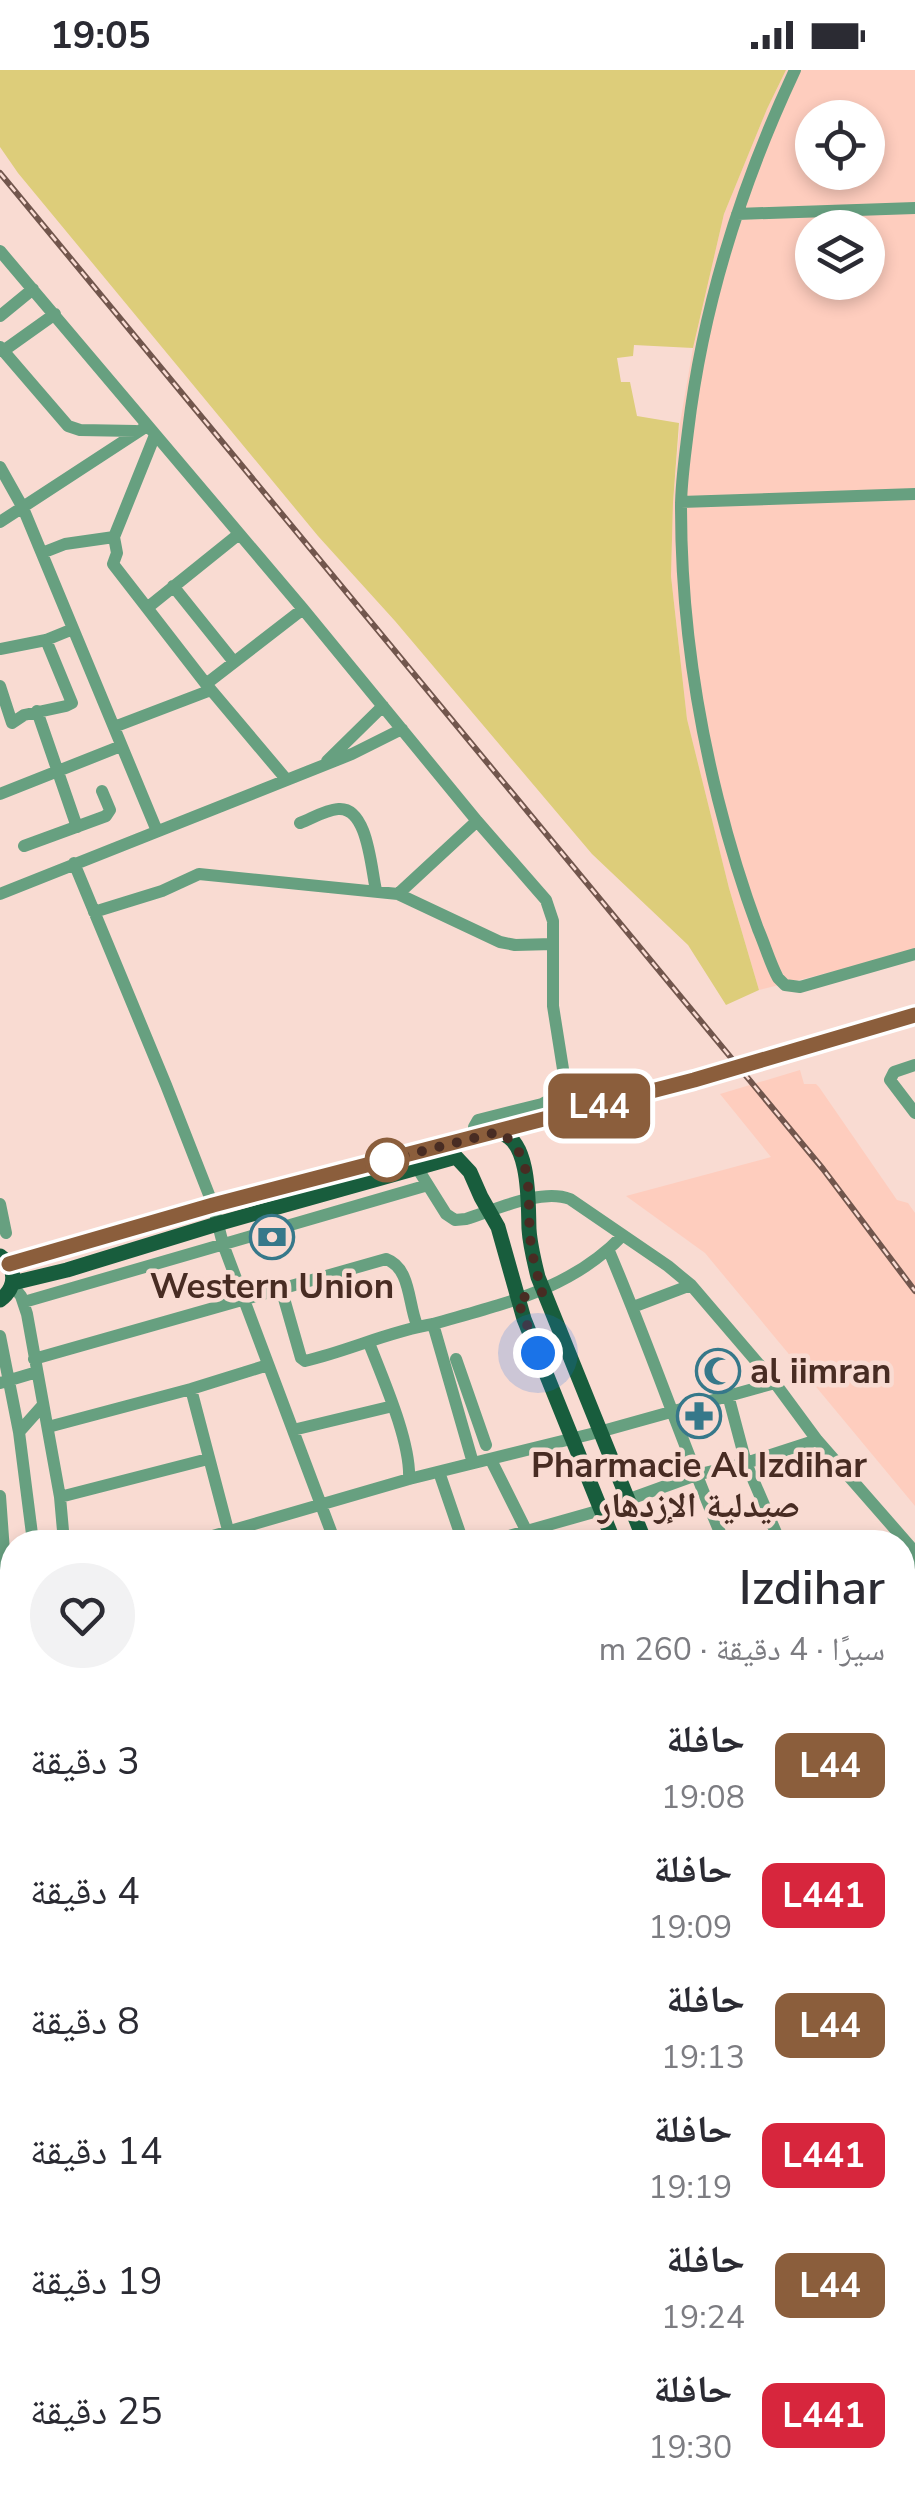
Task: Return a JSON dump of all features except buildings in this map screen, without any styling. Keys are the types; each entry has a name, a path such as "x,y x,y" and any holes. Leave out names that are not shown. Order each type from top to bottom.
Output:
{"main road":[{"path":"0,1300 13,1284 13,1273 4,1260 498,1132 511,1140 522,1160 528,1181 531,1247 543,1292 640,1530"},
{"path":"13,1284 456,1157 470,1172 501,1234 517,1299 609,1530"}],"street":[{"path":"795,70 769,125 737,214 701,348 681,502 689,654 710,766 740,881 775,974 785,984 800,987 915,954"},
{"path":"737,214 915,208"},
{"path":"0,250 147,431 239,534 546,900 554,944 553,1006 563,1069 560,1087 542,1104 478,1120 474,1127 477,1137"},
{"path":"0,316 34,289"},
{"path":"55,314 1,350 68,426 80,430 147,431"},
{"path":"0,522 147,431"},
{"path":"147,431 114,537 118,554 113,564 286,779"},
{"path":"0,467 23,508 157,831"},
{"path":"681,502 915,494"},
{"path":"147,608 239,534"},
{"path":"42,553 65,544 114,537"},
{"path":"172,586 234,662"},
{"path":"114,728 208,686 302,609"},
{"path":"0,649 46,640 73,629"},
{"path":"0,686 12,723 22,716 72,703 46,640"},
{"path":"326,763 383,706"},
{"path":"38,711 77,827"},
{"path":"1,890 365,748 402,729"},
{"path":"0,794 122,746"},
{"path":"24,846 109,814 102,790"},
{"path":"300,824 336,809 353,814 363,826 376,890"},
{"path":"398,894 478,821"},
{"path":"74,864 213,1205 223,1244 330,1530"},
{"path":"94,912 162,891 198,874 398,894 500,942 554,944"},
{"path":"915,1065 894,1072 890,1080 915,1113"},
{"path":"416,1166 450,1218 460,1220 529,1200 565,1197 681,1275 896,1530"},
{"path":"24,1302 428,1185"},
{"path":"0,1204 6,1233"},
{"path":"281,1288 305,1362 417,1325 433,1324 543,1292 585,1268 623,1235"},
{"path":"609,1250 719,1530"},
{"path":"4,1382 35,1366 243,1299 386,1259 393,1261 404,1276 417,1325"},
{"path":"13,1284 24,1302 63,1530"},
{"path":"633,1307 691,1285"},
{"path":"433,1324 473,1463"},
{"path":"0,1336 4,1382 19,1432 31,1530"},
{"path":"369,1342 394,1406 409,1468 408,1480"},
{"path":"456,1359 486,1445"},
{"path":"48,1427 268,1366"},
{"path":"191,1389 228,1530 775,1383"},
{"path":"728,1396 769,1530"},
{"path":"19,1432 44,1405"},
{"path":"293,1430 394,1406"},
{"path":"458,1411 473,1407"},
{"path":"627,1500 817,1440"},
{"path":"60,1497 208,1460"},
{"path":"491,1460 526,1530"},
{"path":"439,1472 459,1530"},
{"path":"548,1530 601,1510"},
{"path":"680,2500 690,2500"}],"shaded area":[{"path":"0,70 786,70 724,214 693,348 634,345 633,356 617,358 621,382 630,382 637,416 679,423 671,576 687,719 759,990 726,1005 688,945 592,854 318,536 18,173 0,147"},
{"path":"786,70 915,70 915,951 759,990 687,719 671,576 680,423 724,214"},
{"path":"800,1070 804,1084 819,1087 897,1200 908,1203 915,1213 915,1506 705,1253 626,1196 771,1157 720,1094"}],"railway":[{"path":"0,173 823,1169 915,1291"}],"bus line":[{"name":"L44","path":"9,1264 213,1205 694,1080 915,1015"}],"place":[{"name":"Western Union","path":"272,1237"},
{"name":"al iimran","path":"718,1371"},
{"name":"Pharmacie Al Izdihar صيدلية الإزدهار","path":"699,1416"}],"route":[{"path":"387,1160 498,1132 515,1145 528,1181 531,1247 543,1292 517,1299 538,1353"}]}
